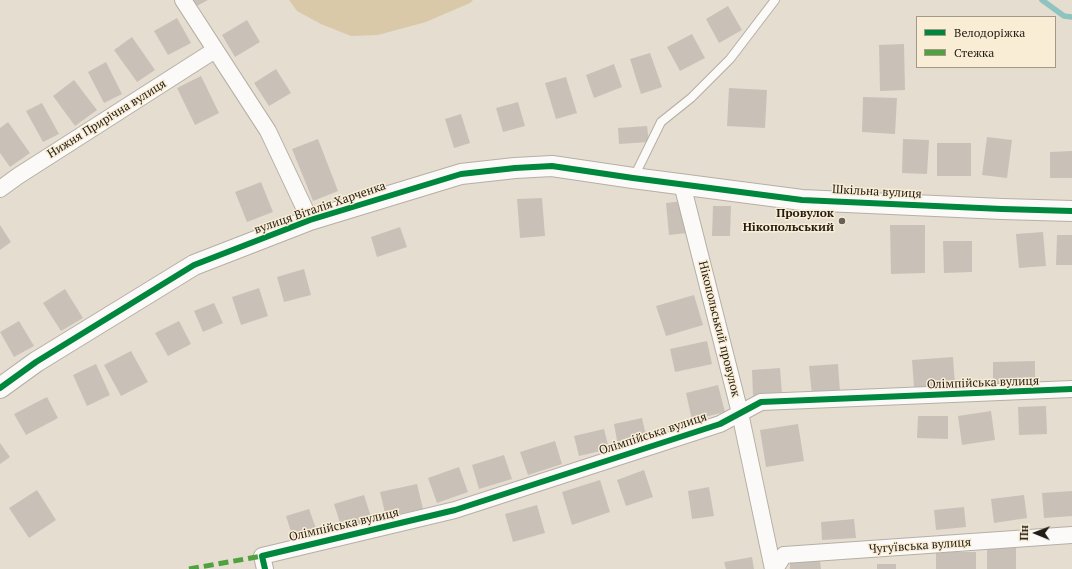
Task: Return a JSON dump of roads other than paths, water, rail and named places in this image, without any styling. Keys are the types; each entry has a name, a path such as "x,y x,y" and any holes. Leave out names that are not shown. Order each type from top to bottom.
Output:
{"street":[{"path":"182,0 268,131 310,220"},
{"name":"Нижня Прирічна вулиця","path":"0,189 215,50"},
{"name":"вулиця Віталія Харченка","path":"0,388 36,362 194,265 310,220 461,174 515,168 552,166 682,184"},
{"name":"Шкільна вулиця","path":"682,184 802,200 1002,209 1072,210"},
{"name":"Нікопольський провулок","path":"682,184 740,413 774,569"},
{"name":"Олімпійська вулиця","path":"265,569 262,556 455,510 720,424 761,402 1072,389"},
{"name":"Чугуївська вулиця","path":"774,569 784,556 1072,535"}],"lane":[{"path":"633,178 662,122 691,98 730,59 775,0"}],"waterway":[{"path":"1042,0 1064,16 1072,17"}],"place":[{"name":"Провулок Нікопольський","path":"842,221"}]}
